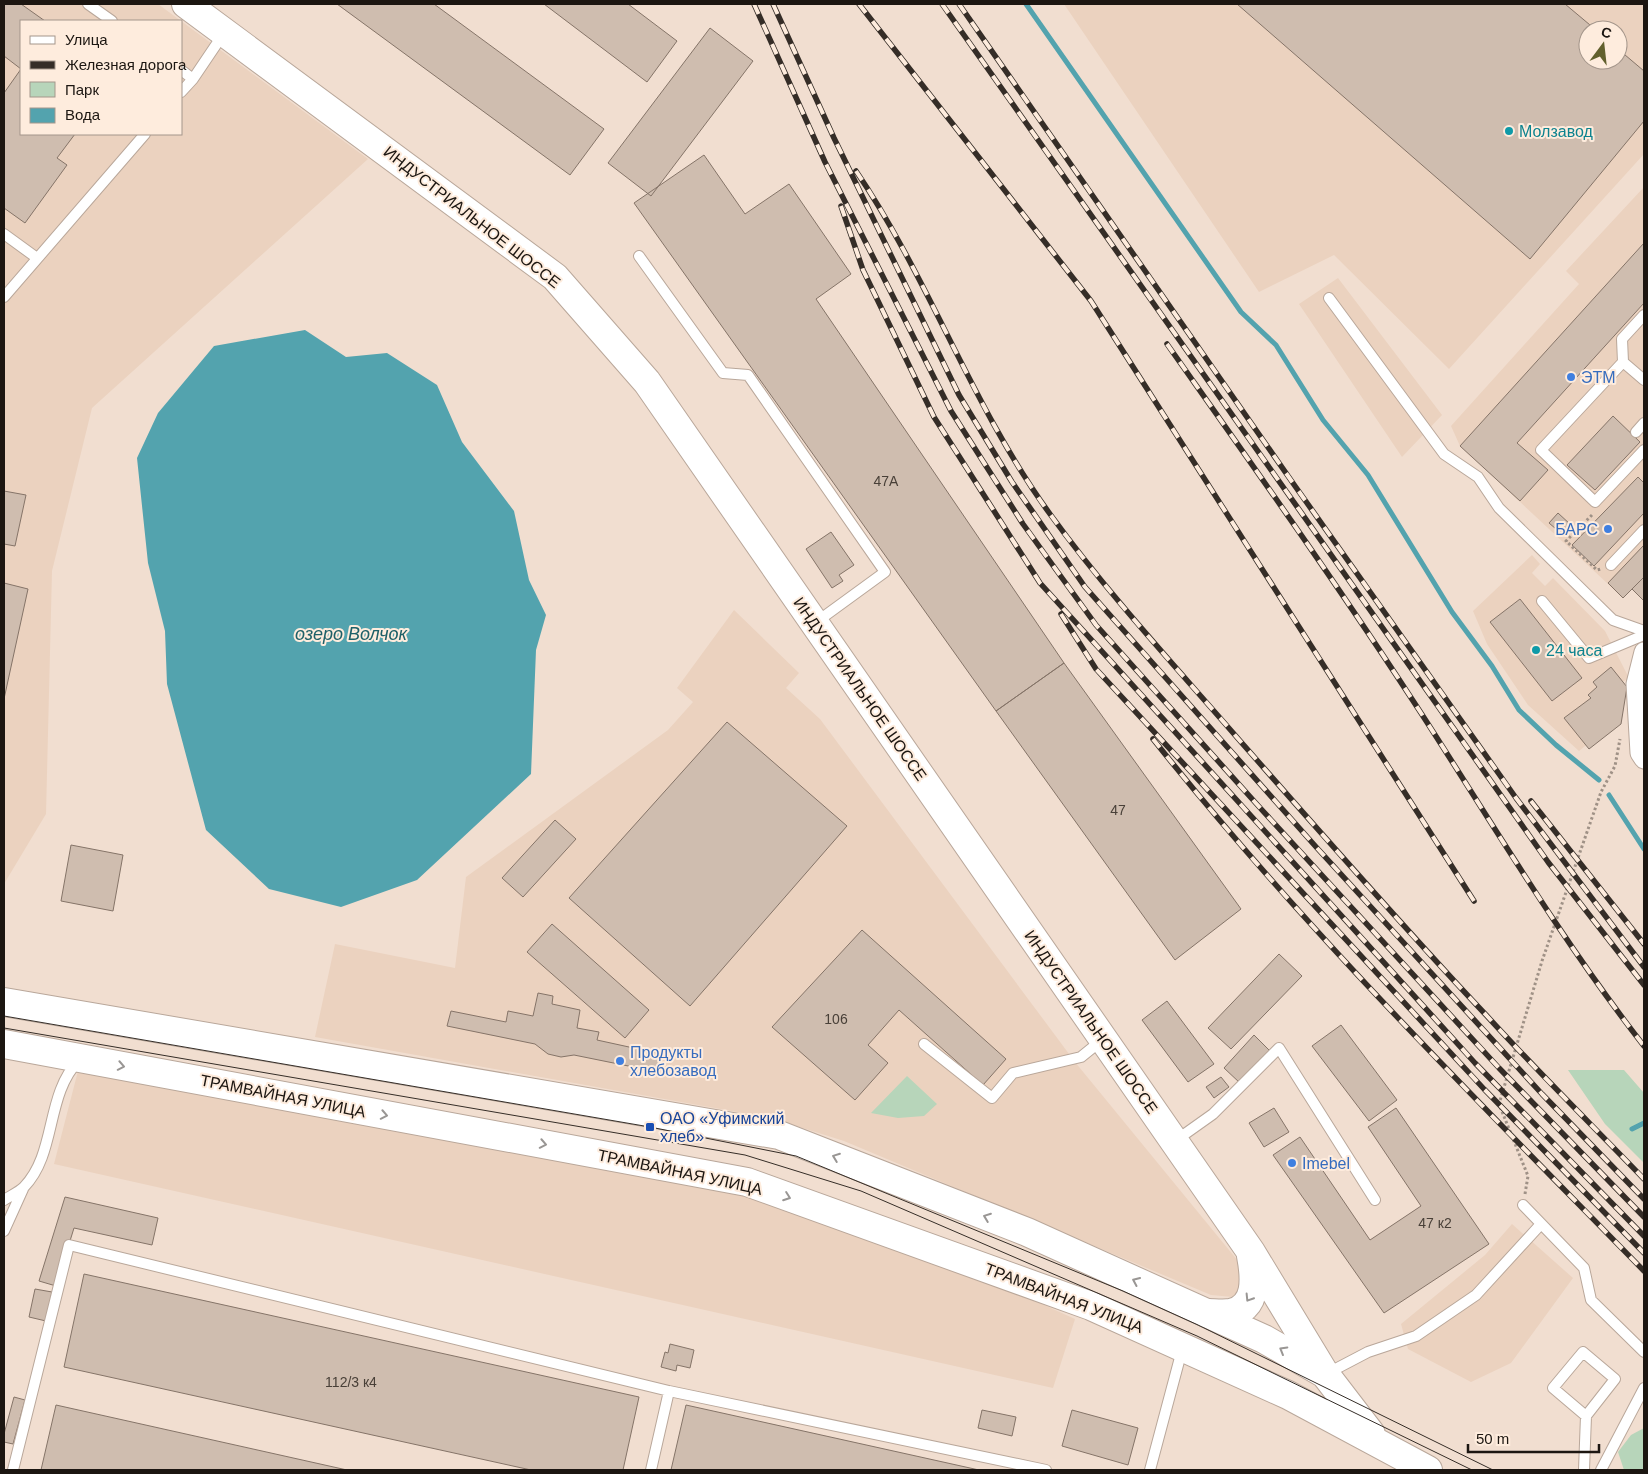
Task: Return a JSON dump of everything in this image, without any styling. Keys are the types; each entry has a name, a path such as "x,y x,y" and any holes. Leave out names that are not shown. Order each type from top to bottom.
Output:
{"main road":[{"name":"ИНДУСТРИАЛЬНОЕ ШОССЕ","path":"186,4 555,277 647,382 1251,1252 1325,1374 1376,1441 1424,1469"},
{"path":"4,1002 779,1135 1027,1232 1264,1339 1325,1374"},
{"name":"ТРАМВАЙНАЯ УЛИЦА","path":"4,1044 747,1182 1091,1306 1288,1395 1376,1441"},
{"path":"1206,1313 1232,1312 1247,1304 1253,1292 1255,1275 1251,1252"}],"street":[{"path":"1644,652 1636,684 1640,753 1644,760"}],"lane":[{"path":"88,4 111,20"},
{"path":"182,91 225,32"},
{"path":"182,71 193,78"},
{"path":"4,297 144,135"},
{"path":"4,234 37,258"},
{"path":"639,256 723,373 748,375 884,572 814,624"},
{"path":"1329,298 1444,454 1478,477 1499,508 1613,620 1644,631"},
{"path":"1644,315 1622,339 1623,362 1541,450 1595,502 1644,450"},
{"path":"1623,362 1644,380"},
{"path":"1636,432 1644,423"},
{"path":"1611,565 1644,530"},
{"path":"1542,601 1589,658 1644,635"},
{"path":"924,1044 992,1098 1013,1072 1081,1057 1103,1039"},
{"path":"1174,1141 1213,1114 1279,1048 1375,1200"},
{"path":"4,1230 23,1188 40,1161 55,1102 71,1068 81,1058"},
{"path":"4,1200 23,1188"},
{"path":"1523,1205 1584,1268 1591,1300 1644,1352"},
{"path":"1325,1374 1368,1352 1416,1336 1476,1295 1541,1224"},
{"path":"13,1470 69,1244 669,1392 1046,1470"},
{"path":"1150,1470 1183,1346"},
{"path":"1584,1470 1586,1416 1615,1379 1583,1352 1553,1388 1586,1416"},
{"path":"1601,1470 1644,1388"},
{"path":"651,1470 669,1392"}],"path":[{"path":"1595,502 1590,518 1566,541 1597,570 1611,565"},
{"path":"1523,1205 1528,1176 1499,1104 1555,923 1601,792 1615,766 1622,729"}],"shaded area":[{"path":"4,4 158,4 180,20 20,20 20,135 182,135 182,22 368,159 92,408 52,571 46,814 4,884"},
{"path":"1064,4 1644,4 1644,154 1449,369 1334,255 1259,292"},
{"path":"1644,187 1644,577 1623,598 1460,446 1451,426 1579,284 1566,271"},
{"path":"1338,278 1442,415 1402,457 1299,304"},
{"path":"1532,555 1540,564 1532,573 1545,586 1553,578 1605,631 1629,678 1603,694 1621,717 1579,751 1528,705 1487,644 1473,611"},
{"path":"734,610 799,673 786,688 820,719 1075,1062 1238,1261 1243,1287 1233,1297 1211,1295 844,1141 771,1118 315,1037 335,944 455,968 466,877 668,730 693,702 677,688"},
{"path":"79,1067 650,1167 793,1208 954,1264 1075,1319 1053,1388 54,1164"},
{"path":"1512,1224 1573,1278 1511,1363 1471,1382 1408,1349 1401,1324 1485,1255"}],"green space":[{"path":"1568,1070 1624,1070 1644,1093 1644,1163 1605,1124"},
{"path":"907,1076 937,1104 924,1116 898,1118 871,1113"},
{"path":"1644,1428 1644,1470 1624,1470 1618,1452 1631,1435"}],"water":[{"name":"озеро Волчок","path":"305,330 346,357 387,353 437,385 462,442 514,511 529,580 546,615 536,650 531,774 417,880 341,907 269,889 206,830 167,684 165,631 148,563 137,458 158,413 214,346"}],"building":[{"path":"4,4 21,4 44,20 20,20 20,68 4,56"},
{"path":"337,4 434,4 604,129 570,175"},
{"path":"544,4 628,4 677,41 647,82"},
{"name":"Молзавод","path":"1237,4 1565,4 1584,20 1578,20 1578,70 1628,70 1628,57 1644,71 1644,121 1530,259"},
{"path":"710,28 753,61 651,196 608,163"},
{"path":"20,70 20,135 74,135 57,158 67,165 25,223 4,208 4,93"},
{"path":"704,155 745,214 789,184 851,274 816,299 1064,663 996,711 634,203"},
{"path":"1644,243 1644,303 1517,443 1548,470 1520,501 1460,446"},
{"name":"БАРС","path":"1613,416 1640,442 1595,490 1567,465"},
{"name":"БАРС","path":"1638,477 1644,483 1644,513 1594,566 1572,545"},
{"path":"4,491 26,495 15,546 4,544"},
{"path":"1558,513 1571,525 1563,535 1549,523"},
{"path":"831,532 854,565 839,575 843,581 832,588 806,549"},
{"name":"БАРС","path":"1644,545 1644,577 1623,598 1608,583"},
{"path":"1644,577 1644,601 1632,589"},
{"path":"4,583 28,589 4,699"},
{"name":"24 часа","path":"1520,599 1582,678 1552,701 1490,622"},
{"path":"1064,663 1241,909 1175,960 996,711"},
{"path":"1611,667 1627,687 1621,724 1589,749 1564,718 1591,698 1588,695 1597,687 1593,682"},
{"path":"727,722 847,826 690,1006 569,898"},
{"path":"555,820 576,839 523,897 502,878"},
{"path":"71,845 123,855 113,911 61,901"},
{"path":"552,924 649,1010 625,1038 527,952"},
{"path":"862,930 1006,1059 983,1085 899,1010 868,1045 888,1063 855,1100 772,1027"},
{"path":"1279,954 1302,976 1231,1049 1208,1028"},
{"path":"538,993 553,996 552,1004 580,1010 577,1028 599,1032 597,1040 661,1054 658,1072 574,1055 561,1057 548,1054 535,1044 447,1026 451,1011 506,1022 508,1011 533,1016"},
{"path":"1167,1001 1214,1064 1188,1082 1142,1020"},
{"path":"1341,1025 1397,1100 1369,1121 1312,1046"},
{"path":"1254,1035 1270,1051 1240,1083 1224,1068"},
{"path":"1221,1077 1229,1087 1214,1098 1206,1087"},
{"path":"1274,1108 1289,1132 1264,1147 1249,1123"},
{"path":"1396,1108 1489,1244 1384,1313 1273,1155 1300,1137 1370,1240 1421,1206 1368,1127"},
{"path":"65,1197 158,1218 152,1245 74,1228 56,1286 39,1281"},
{"path":"84,1274 639,1397 623,1470 531,1470 64,1367"},
{"path":"35,1289 52,1292 46,1321 29,1317"},
{"path":"670,1344 694,1350 690,1368 677,1365 676,1371 661,1367 665,1352 668,1353"},
{"path":"14,1397 25,1400 13,1444 4,1442 4,1434"},
{"path":"56,1405 347,1470 41,1470"},
{"path":"686,1405 979,1470 671,1470"},
{"path":"982,1410 1016,1417 1012,1436 978,1428"},
{"path":"1072,1410 1138,1428 1128,1465 1062,1446"}],"waterway":[{"path":"1026,4 1241,312 1276,345 1323,420 1368,475 1452,612 1492,666 1519,710 1556,745 1599,780"},
{"path":"1609,795 1644,849"},
{"path":"1632,1129 1644,1123"}],"tram line":[{"path":"4,1016 650,1127 796,1156 1123,1291 1198,1325 1493,1470"},
{"path":"4,1028 745,1155 861,1191 1197,1336 1472,1470"}],"railway":[{"path":"754,4 825,162 951,411 1023,524 1096,625 1262,810 1499,1068 1644,1217"},
{"path":"773,4 834,138 959,395 1012,482 1085,587 1317,848 1542,1094 1644,1199"},
{"path":"859,4 1091,301 1474,901"},
{"path":"942,4 1548,862 1644,985"},
{"path":"959,4 1295,486 1516,798 1644,967"},
{"path":"856,171 907,256 997,431 1022,473 1072,544 1143,630 1394,914 1526,1058 1644,1179"},
{"path":"841,206 863,270 934,417 1040,583 1475,1063 1644,1236"},
{"path":"1167,344 1296,527 1421,713 1585,966 1644,1046"},
{"path":"1061,614 1096,669 1484,1089 1644,1253"},
{"path":"1153,739 1210,809 1330,945 1455,1077 1644,1271"},
{"path":"1531,801 1644,944"}],"place":[{"name":"Молзавод","path":"1509,131"},
{"name":"ЭТМ","path":"1571,377"},
{"name":"БАРС","path":"1608,529"},
{"name":"24 часа","path":"1536,650"},
{"name":"Продукты хлебозавод","path":"620,1061"},
{"name":"ОАО «Уфимский хлеб»","path":"650,1127"},
{"name":"Imebel","path":"1292,1163"}]}
